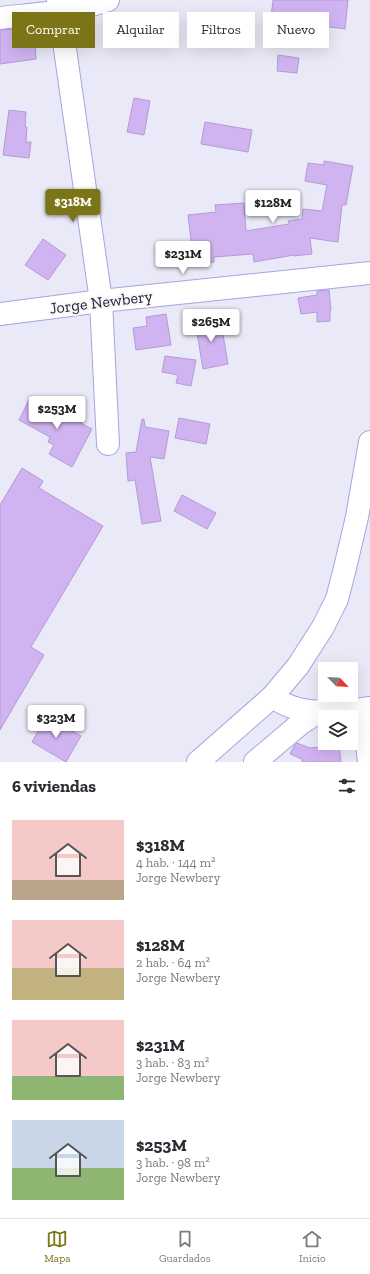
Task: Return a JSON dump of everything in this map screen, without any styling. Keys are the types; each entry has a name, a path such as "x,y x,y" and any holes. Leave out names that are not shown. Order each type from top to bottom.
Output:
{"street":[{"path":"0,18 58,6 95,4 108,0"},
{"path":"58,6 101,301 108,444"},
{"name":"Jorge Newbery","path":"0,314 101,301 370,273"},
{"path":"198,762 272,697 298,666 323,627 337,599 345,568 357,517 370,442"},
{"path":"272,697 292,707 318,711"},
{"path":"349,710 366,708 369,762"},
{"path":"255,762 300,724 318,712"}],"building":[{"path":"273,0 348,0 345,29 329,27 329,12 272,12"},
{"path":"12,29 12,48 35,48 36,59 0,64 0,30"},
{"path":"278,55 299,58 297,73 277,71"},
{"path":"134,98 150,101 144,135 127,132"},
{"path":"9,110 26,112 26,142 31,142 29,158 3,155"},
{"path":"205,122 252,130 248,152 201,144"},
{"path":"324,161 353,166 346,205 342,205 338,242 310,238 312,254 294,255 254,262 253,254 214,257 214,262 194,264 188,215 216,212 215,205 244,203 246,231 289,224 288,221 302,219 303,209 322,211 327,185 305,181 308,163 324,165"},
{"path":"43,239 66,255 48,280 25,265"},
{"path":"329,290 331,310 330,321 317,322 317,312 301,314 298,298 317,295 317,291"},
{"path":"166,314 171,345 136,350 133,328 147,326 146,317"},
{"path":"220,317 228,364 203,369 195,321"},
{"path":"165,356 196,360 191,386 176,383 178,375 162,372"},
{"path":"31,396 92,429 72,467 49,454 54,445 48,442 50,437 19,420"},
{"path":"179,418 210,424 206,444 175,438"},
{"path":"142,419 144,419 145,427 169,431 164,459 150,457 161,521 142,524 135,480 128,481 126,453 136,452"},
{"path":"22,468 43,481 39,488 103,526 31,647 44,655 0,730 0,505"},
{"path":"182,495 216,513 207,529 174,511"},
{"path":"46,717 81,736 66,762 32,742"},
{"path":"297,743 310,748 318,747 318,750 340,750 341,762 302,762 302,759 290,754"}]}
